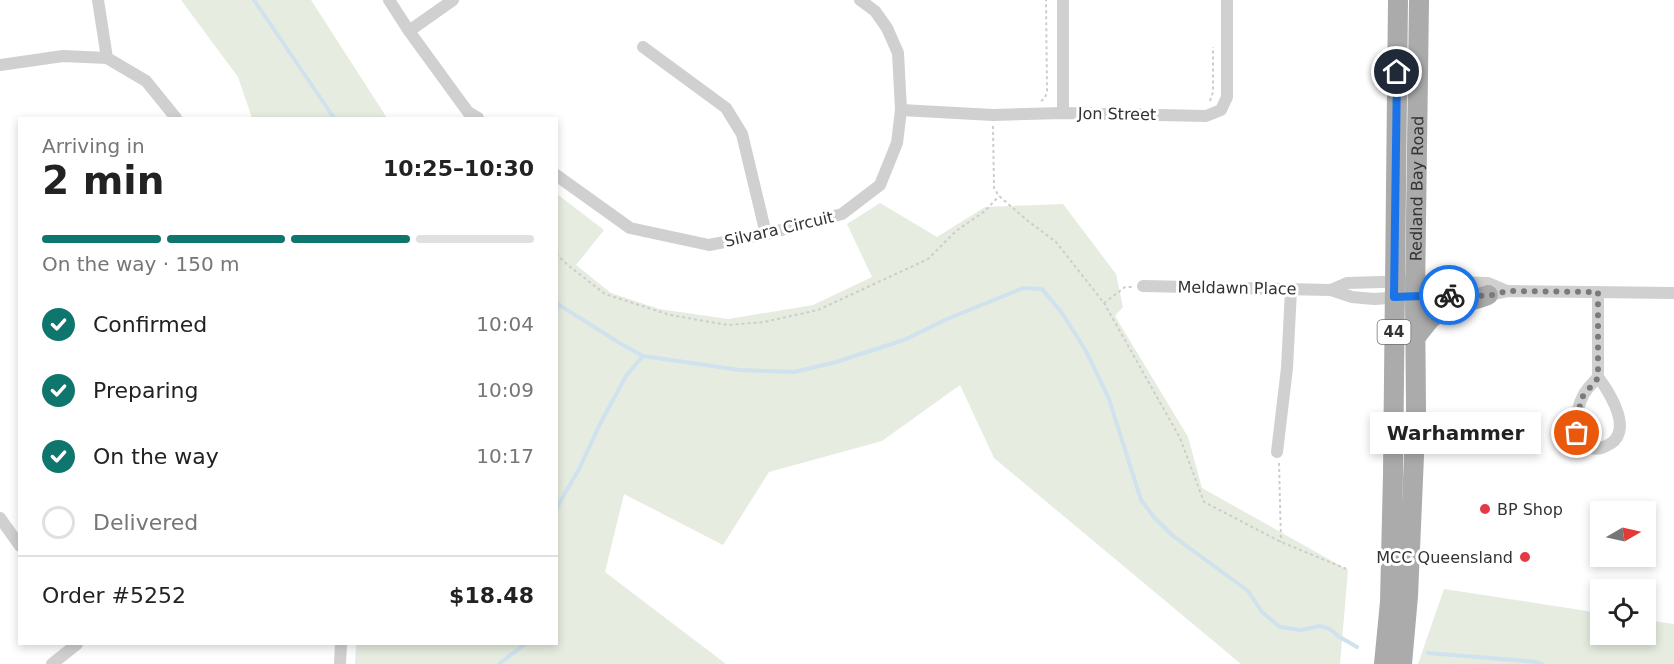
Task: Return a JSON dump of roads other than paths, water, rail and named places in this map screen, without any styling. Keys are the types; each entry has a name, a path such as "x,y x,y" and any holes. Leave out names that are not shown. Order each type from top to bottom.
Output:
{"main road":[{"name":"Redland Bay Road","path":"1384,664 1390,602 1398,0"},
{"name":"Redland Bay Road","path":"1402,664 1408,596 1416,409 1415,288 1419,0"},
{"path":"1415,338 1438,314 1488,296"}],"street":[{"path":"98,0 107,58"},
{"path":"389,0 468,112 476,117"},
{"path":"409,31 453,0"},
{"name":"Silvara Circuit","path":"558,176 630,228 709,245 766,234 842,214 880,185 897,143 901,110 898,53 887,28 875,11 860,0"},
{"path":"1063,0 1063,113"},
{"name":"Jon Street","path":"901,110 993,115 1063,113 1206,117 1221,110 1227,98 1227,0"},
{"path":"643,46 726,108 742,134 766,234"},
{"path":"0,65 63,56 107,58 146,81 175,117"},
{"name":"Meldawn Place","path":"1331,290 1347,283 1394,289"},
{"path":"1394,289 1488,283 1508,291"},
{"name":"Meldawn Place","path":"1143,286 1331,290 1352,297 1374,299 1394,289"},
{"path":"1415,288 1488,296 1508,291 1674,293"},
{"path":"1277,452 1287,368 1291,290"},
{"path":"1598,292 1598,378 1616,405 1619,418 1616,440 1608,446 1597,449 1588,447 1581,441 1576,424 1583,396 1598,378"},
{"path":"0,519 18,543"},
{"path":"52,664 76,645"},
{"path":"340,664 341,645"}],"waterway":[{"path":"254,0 333,117"},
{"path":"558,304 643,356 740,370 794,372 836,362 904,340 945,320 1023,288 1042,289 1062,313 1086,351 1109,399 1141,500 1154,517 1173,536 1248,591 1262,612 1280,627 1301,630 1320,626 1330,629 1357,647"},
{"path":"558,506 626,376 643,356"},
{"path":"499,664 524,645"},
{"path":"1428,653 1542,664"}],"place":[{"name":"Warhammer","path":"1577,433"},
{"name":"BP Shop","path":"1485,509"},
{"name":"MCC Queensland","path":"1525,557"}]}
